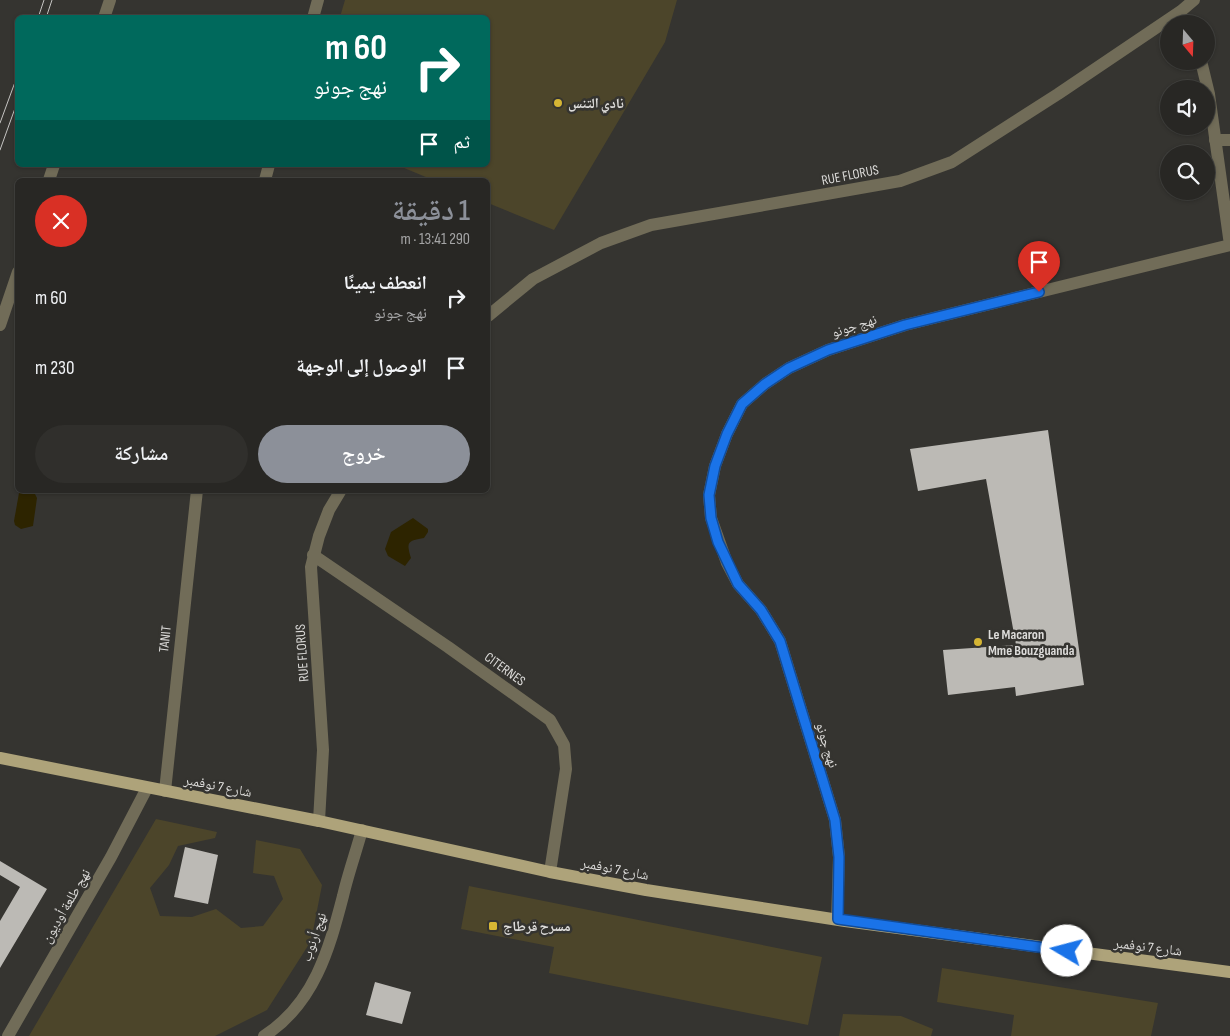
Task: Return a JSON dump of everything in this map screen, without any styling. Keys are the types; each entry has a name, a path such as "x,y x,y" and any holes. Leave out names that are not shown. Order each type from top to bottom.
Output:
{"main road":[{"name":"شارع 7 نوفمبر","path":"0,758 319,820 550,872 646,890 838,919 1230,972"}],"street":[{"path":"105,15 110,0"},
{"path":"314,15 318,0"},
{"name":"RUE FLORUS","path":"490,314 533,278 601,243 651,225 900,181 952,162 1058,94 1181,11 1194,0"},
{"path":"1181,11 1183,15"},
{"path":"1203,70 1209,94 1230,245"},
{"path":"1215,140 1230,140"},
{"name":"نهج جونو","path":"838,919 839,857 835,820 780,641 761,610 738,584 730,570 718,542 711,518 709,495 715,466 727,434 742,404 765,384 789,368 828,350 905,325 1230,245"},
{"path":"0,325 15,281"},
{"name":"TANIT","path":"165,790 197,493"},
{"name":"RUE FLORUS","path":"319,820 323,750 311,567 313,554 330,510 339,493"},
{"name":"CITERNES","path":"313,554 550,720 564,745 566,769 550,872"},
{"name":"نهج طلعة أوديون","path":"8,1036 111,857 147,788"},
{"name":"نهج أرنوب","path":"264,1036 280,1032 302,1002 321,966 334,934 343,894 362,830"}],"shaded area":[{"name":"نادي التنس","path":"345,0 677,0 665,42 554,230 490,204 490,178 428,178 402,167 490,167 490,15 341,15"},
{"path":"19,493 34,493 37,498 33,526 21,529 15,525"},
{"path":"413,518 428,529 428,532 424,538 410,543 411,558 405,566 388,556 385,549 391,532"},
{"path":"156,819 217,832 215,838 178,846 169,865 150,888 160,916 192,917 216,909 241,928 263,926 283,899 274,876 253,873 256,840 300,849 322,885 311,941 267,1010 215,1036 29,1036"},
{"path":"469,886 822,957 808,1025 549,973 554,947 461,929"},
{"path":"942,968 1158,1003 1151,1036 1011,1036 1014,1015 937,1002"},
{"path":"843,1014 901,1016 933,1029 931,1036 839,1036"}],"building":[{"path":"1048,430 1084,685 1016,696 1015,687 948,695 943,650 1016,645 986,479 918,491 910,449"},
{"path":"185,847 218,855 208,904 174,897"},
{"path":"0,861 47,889 0,968 0,921 20,887 0,875"},
{"path":"375,982 411,992 402,1024 366,1015"}],"tram line":[{"path":"39,15 44,0"},
{"path":"47,15 52,0"},
{"path":"0,123 15,82"},
{"path":"0,150 15,108"}],"place":[{"name":"نادي التنس","path":"558,103"},
{"name":"Le Macaron Mme Bouzguanda","path":"978,642"},
{"name":"مسرح قرطاج","path":"493,926"}],"route":[{"path":"1039,292 905,325 828,350 789,368 765,384 742,404 727,434 715,466 709,495 711,518 727,563 738,584 761,610 780,641 835,820 839,857 838,919 1067,951"}]}
